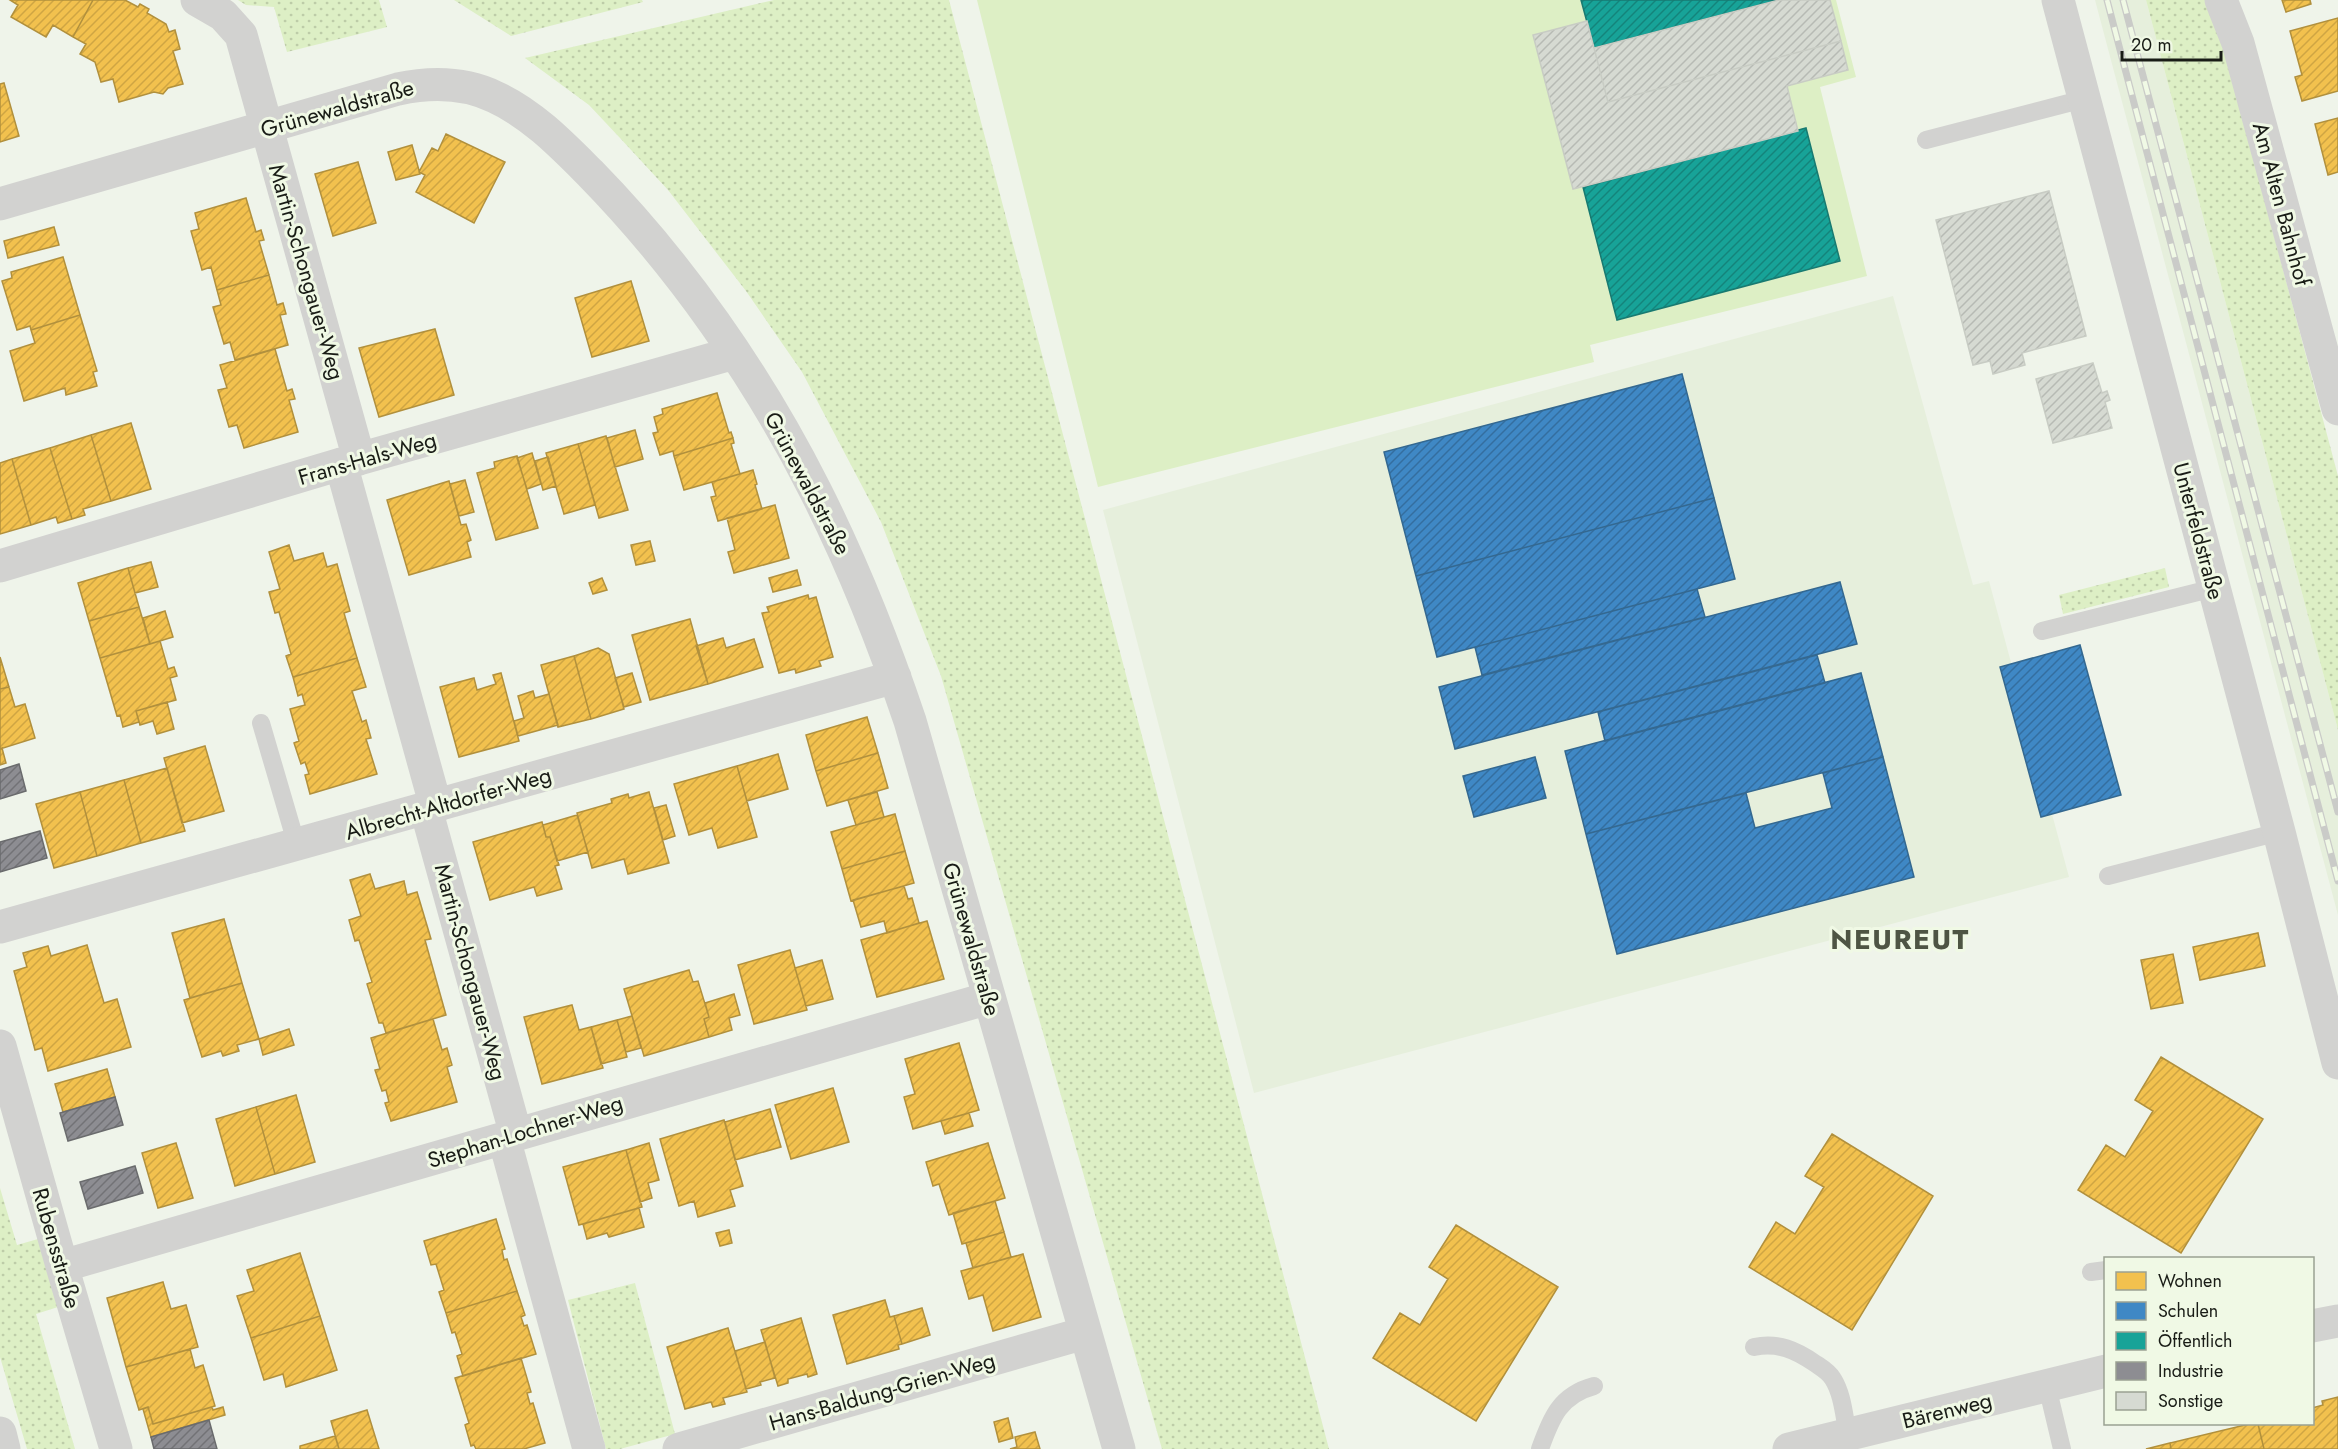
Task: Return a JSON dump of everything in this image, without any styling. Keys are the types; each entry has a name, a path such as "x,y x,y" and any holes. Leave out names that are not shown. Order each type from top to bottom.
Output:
{"street":[{"name":"Martin-Schongauer-Weg","path":"197,0 223,15 241,34 267,127 350,462 510,1136 590,1449"},
{"name":"Unterfeldstraße","path":"2058,0 2338,1063"},
{"name":"Am Alten Bahnhof","path":"2221,0 2238,43 2338,410"},
{"name":"Grünewaldstraße","path":"0,204 422,84 446,83 493,96 536,122 618,202 676,272 734,353 777,421 814,489 867,601 910,721 1119,1449"},
{"name":"Frans-Hals-Weg","path":"0,566 350,462 734,353"},
{"name":"Albrecht-Altdorfer-Weg","path":"0,927 297,846 895,677"},
{"name":"Stephan-Lochner-Weg","path":"62,1266 989,998"},
{"name":"Rubensstraße","path":"0,1046 116,1449"},
{"path":"2314,1326 2338,1321"},
{"name":"Hans-Baldung-Grien-Weg","path":"679,1449 1085,1333"},
{"name":"Bärenweg","path":"1788,1449 2104,1372"},
{"path":"0,1433 4,1449"}],"lane":[{"path":"1926,140 2084,99"},
{"path":"2042,631 2214,588"},
{"path":"261,723 297,846"},
{"path":"2108,876 2279,832"},
{"path":"1754,1347 1766,1345 1790,1348 1827,1371 1833,1378 1838,1391 1848,1434"},
{"path":"1540,1449 1562,1402 1578,1390 1594,1386"},
{"path":"2047,1386 2062,1449"}],"shaded area":[{"path":"2095,0 2146,0 2338,730 2338,915"},
{"path":"1893,296 1973,585 1989,581 2069,877 1254,1093 1103,510"}],"green space":[{"path":"238,0 379,0 387,27 287,52 274,7 246,5"},
{"path":"454,0 642,0 643,2 511,36"},
{"path":"774,0 949,0 1329,1449 1162,1449 941,676 881,522 802,372 746,291 668,190 589,105 525,58"},
{"path":"977,0 1836,0 1856,77 1820,87 1867,276 1590,345 1594,362 1098,487"},
{"path":"2146,0 2205,0 2222,40 2338,476 2338,730"},
{"path":"2165,568 2169,587 2063,614 2059,595"},
{"path":"0,1188 17,1245 38,1239 58,1307 36,1314 75,1449 27,1449 0,1357"},
{"path":"635,1283 675,1434 620,1449 606,1449 568,1300"}],"building: Wohnen":[{"path":"10,0 93,0 73,37 53,25 46,37 11,17 18,5"},
{"path":"93,0 125,0 138,7 140,4 149,9 147,13 166,24 169,32 175,30 180,49 173,51 183,84 168,88 163,94 154,92 119,102 113,79 101,82 95,62 80,54 86,44 73,37"},
{"path":"2282,0 2310,0 2311,4 2286,12"},
{"path":"2338,18 2338,91 2302,101 2295,77 2302,75 2290,31"},
{"path":"4,83 19,136 0,142 0,84"},
{"path":"2338,118 2338,172 2328,175 2315,124"},
{"path":"446,134 505,162 474,223 416,192 425,175 419,172 432,148 438,151"},
{"path":"412,145 420,174 396,180 388,152"},
{"path":"358,162 376,223 333,236 315,174"},
{"path":"246,198 256,232 261,230 264,240 259,241 269,275 217,290 211,267 202,270 191,231 199,229 195,213"},
{"path":"54,227 59,245 8,258 4,241"},
{"path":"63,257 80,315 31,330 30,326 17,330 2,281 12,278 11,272"},
{"path":"269,275 277,305 283,303 286,314 280,315 288,345 235,360 230,342 224,344 213,307 221,305 217,290"},
{"path":"631,281 649,341 592,357 575,298"},
{"path":"80,315 97,371 93,372 97,386 66,395 65,388 24,401 10,351 35,343 31,330"},
{"path":"435,329 454,395 379,417 359,348"},
{"path":"275,349 287,391 292,389 295,399 289,400 298,432 244,448 237,425 229,427 218,390 227,388 220,365"},
{"path":"717,393 729,433 731,432 733,438 674,456 673,451 660,455 653,433 658,432 654,417 663,414 662,409"},
{"path":"131,423 151,489 111,501 91,435"},
{"path":"635,430 643,459 615,467 607,438"},
{"path":"91,435 111,501 83,509 85,515 72,519 50,448"},
{"path":"606,436 628,510 599,518 578,444"},
{"path":"733,438 734,443 731,444 740,474 684,490 674,456"},
{"path":"578,444 595,505 564,514 546,453"},
{"path":"50,448 72,519 58,523 56,517 31,525 12,459"},
{"path":"532,453 541,484 527,489 517,458"},
{"path":"517,456 538,528 496,540 477,473 495,468 494,462"},
{"path":"548,457 556,486 543,490 535,461"},
{"path":"12,459 31,525 0,534 0,463"},
{"path":"753,470 762,509 718,521 711,497 716,496 712,482"},
{"path":"465,480 474,512 459,516 450,484"},
{"path":"449,481 461,525 466,524 471,540 467,542 471,557 409,575 387,500"},
{"path":"775,505 789,558 734,573 728,552 735,550 727,518"},
{"path":"650,541 655,561 636,565 631,545"},
{"path":"289,545 294,561 323,553 327,567 337,564 350,611 344,613 357,658 293,677 286,656 291,654 279,612 275,613 269,592 280,589 269,552"},
{"path":"151,562 158,587 135,593 128,568"},
{"path":"128,568 139,607 89,621 78,583"},
{"path":"797,570 801,585 773,592 769,578"},
{"path":"602,578 607,590 593,594 589,583"},
{"path":"808,595 809,599 816,597 833,657 819,661 821,666 796,673 795,669 779,673 762,613 769,612 767,607"},
{"path":"139,607 150,644 100,658 89,621"},
{"path":"165,611 173,637 150,644 143,618"},
{"path":"690,619 708,684 650,700 632,635"},
{"path":"723,638 726,648 754,639 763,667 708,684 696,646"},
{"path":"160,641 168,669 174,667 177,676 170,678 176,700 136,711 139,722 123,727 120,715 117,716 100,658"},
{"path":"598,648 609,654 624,709 591,719 574,656"},
{"path":"574,656 591,719 558,727 541,665"},
{"path":"0,657 9,687 0,689"},
{"path":"357,658 366,687 352,691 362,722 366,720 371,738 366,739 377,774 310,794 305,775 309,774 305,762 301,764 294,743 299,741 290,709 305,705 302,694 298,696 293,677"},
{"path":"501,673 519,741 459,757 440,687 474,678 477,690 496,684 493,675"},
{"path":"632,673 641,702 624,707 615,678"},
{"path":"9,687 15,707 25,704 35,738 0,749 0,689"},
{"path":"533,691 535,698 549,694 558,725 518,736 514,721 524,718 518,696"},
{"path":"167,702 174,729 157,734 153,721 140,725 136,711"},
{"path":"867,717 878,753 816,771 806,735"},
{"path":"205,746 224,811 182,823 164,758"},
{"path":"2,748 6,763 0,765 0,749"},
{"path":"878,753 888,788 827,806 816,771"},
{"path":"778,754 788,789 747,801 737,766"},
{"path":"737,766 757,837 718,848 712,828 689,835 674,784"},
{"path":"167,768 185,831 141,843 124,780"},
{"path":"124,780 141,843 97,856 80,792"},
{"path":"80,792 97,856 54,868 36,804"},
{"path":"649,792 669,863 628,874 624,859 592,868 577,813 612,803 611,799 628,794 629,798"},
{"path":"877,792 884,817 856,825 848,800"},
{"path":"666,805 675,836 663,840 654,808"},
{"path":"895,814 905,851 842,869 831,832"},
{"path":"577,815 588,852 557,861 550,837 546,837 543,825"},
{"path":"542,822 546,837 550,837 559,865 555,866 562,889 537,896 534,887 490,900 473,842"},
{"path":"905,851 914,883 851,901 842,869"},
{"path":"370,874 375,889 404,881 407,895 417,892 431,939 425,940 446,1015 386,1033 383,1023 379,1023 367,984 372,982 359,940 355,941 349,920 361,916 350,880"},
{"path":"904,886 908,899 912,898 919,923 887,933 884,921 861,927 853,900"},
{"path":"224,919 242,983 190,998 172,933"},
{"path":"927,921 944,979 877,997 861,940"},
{"path":"2258,933 2265,966 2200,980 2193,947"},
{"path":"87,945 104,1003 117,999 131,1047 48,1071 42,1048 35,1050 14,971 27,967 23,953 48,946 51,956"},
{"path":"790,950 807,1010 754,1024 738,965"},
{"path":"2173,954 2183,1003 2151,1009 2141,960"},
{"path":"822,960 833,999 806,1006 795,968"},
{"path":"689,970 693,982 698,981 709,1017 704,1019 709,1037 644,1056 624,989"},
{"path":"242,983 259,1039 237,1045 239,1051 223,1056 221,1051 202,1057 184,1000"},
{"path":"734,994 740,1015 729,1018 732,1030 709,1037 704,1019 709,1017 705,1003"},
{"path":"572,1005 579,1030 591,1027 603,1068 542,1084 524,1017"},
{"path":"632,1016 641,1048 626,1052 617,1020"},
{"path":"433,1019 442,1050 447,1048 452,1065 447,1067 457,1102 391,1121 385,1103 389,1102 386,1090 382,1091 375,1070 380,1069 371,1038"},
{"path":"617,1020 627,1057 601,1064 591,1027"},
{"path":"289,1029 294,1045 263,1055 259,1039"},
{"path":"959,1043 979,1110 913,1129 904,1097 915,1094 905,1059"},
{"path":"2161,1057 2263,1119 2181,1253 2078,1190 2106,1145 2125,1157 2153,1111 2135,1100"},
{"path":"107,1069 115,1097 63,1112 55,1084"},
{"path":"833,1088 849,1142 791,1159 775,1105"},
{"path":"296,1095 315,1162 275,1174 256,1107"},
{"path":"256,1107 275,1174 235,1186 216,1119"},
{"path":"770,1109 781,1147 735,1160 725,1122"},
{"path":"969,1113 973,1126 945,1134 941,1121"},
{"path":"724,1120 743,1186 730,1190 735,1206 698,1217 694,1201 679,1206 660,1139"},
{"path":"1832,1134 1933,1196 1852,1330 1749,1267 1776,1222 1795,1234 1824,1187 1805,1176"},
{"path":"176,1143 193,1198 158,1208 142,1153"},
{"path":"649,1143 659,1180 648,1183 652,1198 640,1202 626,1150"},
{"path":"988,1143 1005,1198 949,1215 939,1184 933,1186 926,1162"},
{"path":"626,1150 642,1207 579,1225 563,1167"},
{"path":"995,1201 1004,1232 962,1244 953,1213"},
{"path":"639,1208 644,1227 609,1237 607,1233 587,1239 583,1224"},
{"path":"496,1219 505,1249 502,1250 504,1260 507,1259 517,1291 446,1313 439,1292 444,1290 436,1264 431,1265 424,1241"},
{"path":"1456,1225 1558,1287 1476,1421 1373,1358 1400,1313 1420,1325 1448,1279 1429,1267"},
{"path":"729,1230 732,1243 720,1246 716,1233"},
{"path":"1004,1232 1011,1257 973,1268 966,1243"},
{"path":"300,1253 320,1316 251,1338 237,1296 254,1291 247,1270"},
{"path":"1023,1254 1041,1317 993,1331 983,1295 969,1299 961,1271"},
{"path":"163,1282 171,1309 186,1305 198,1347 126,1367 107,1298"},
{"path":"517,1291 525,1315 521,1317 524,1326 527,1325 536,1354 463,1376 457,1356 462,1354 446,1313"},
{"path":"885,1300 890,1317 894,1316 902,1344 898,1345 899,1349 847,1364 833,1315"},
{"path":"922,1308 930,1335 902,1344 894,1316"},
{"path":"320,1316 337,1370 286,1387 283,1374 264,1380 251,1338"},
{"path":"801,1318 817,1374 788,1379 788,1383 778,1386 761,1330"},
{"path":"728,1328 747,1392 723,1398 725,1404 713,1407 711,1402 685,1409 667,1347"},
{"path":"765,1342 775,1378 746,1389 735,1351"},
{"path":"190,1349 195,1368 203,1365 215,1406 153,1424 148,1407 139,1410 126,1367"},
{"path":"521,1358 531,1392 527,1393 530,1404 533,1403 545,1443 524,1449 476,1449 474,1445 471,1446 465,1425 469,1423 455,1378"},
{"path":"2338,1397 2338,1449 2264,1449 2258,1425 2314,1425 2314,1407 2323,1405 2322,1401"},
{"path":"148,1407 153,1424 212,1407 213,1410 223,1407 225,1415 151,1437 143,1409"},
{"path":"367,1410 379,1449 339,1449 331,1421"},
{"path":"1008,1418 1013,1438 999,1442 994,1422"},
{"path":"2245,1425 2258,1425 2264,1449 2171,1449 2170,1443"},
{"path":"1035,1432 1040,1449 1010,1449 1017,1447 1015,1437"},
{"path":"335,1436 339,1449 300,1449 300,1446"},
{"path":"2170,1443 2171,1449 2146,1449"}],"building: Schulen":[{"path":"1682,374 1714,498 1416,576 1384,452"},
{"path":"1714,498 1735,579 1437,657 1416,576"},
{"path":"1840,582 1857,644 1455,749 1439,687"},
{"path":"1697,589 1705,617 1482,675 1475,647"},
{"path":"2080,645 2121,795 2041,817 2000,667"},
{"path":"1817,655 1825,683 1605,741 1598,712"},
{"path":"1861,673 1883,757 1586,834 1565,751"},
{"path":"1535,757 1546,798 1474,817 1463,776"},
{"path":"1883,757 1914,877 1617,954 1586,834 1746,793 1755,828 1832,808 1823,773"}],"building: Öffentlich":[{"path":"1581,0 1779,0 1594,48"},
{"path":"1806,128 1840,261 1617,320 1583,187"}],"building: Industrie":[{"path":"19,764 26,791 0,799 0,770"},
{"path":"40,831 47,858 0,872 0,842"},
{"path":"115,1097 123,1125 68,1141 60,1113"},
{"path":"135,1166 143,1193 88,1209 80,1182"},
{"path":"209,1420 217,1449 154,1449 151,1437"}],"building: Sonstige":[{"path":"1779,0 1830,0 1841,41 1608,102 1594,48"},
{"path":"1587,21 1608,102 1841,41 1848,70 1787,86 1798,131 1573,189 1533,35"},
{"path":"2049,191 2086,336 2022,353 2025,365 1993,374 1990,361 1973,365 1936,220"},
{"path":"2093,363 2102,393 2107,391 2110,400 2105,402 2112,428 2053,443 2036,379"}],"railway":[{"path":"2107,0 2338,881"},
{"path":"2123,0 2338,812"}],"district":[{"name":"NEUREUT","path":"1900,939"}]}
